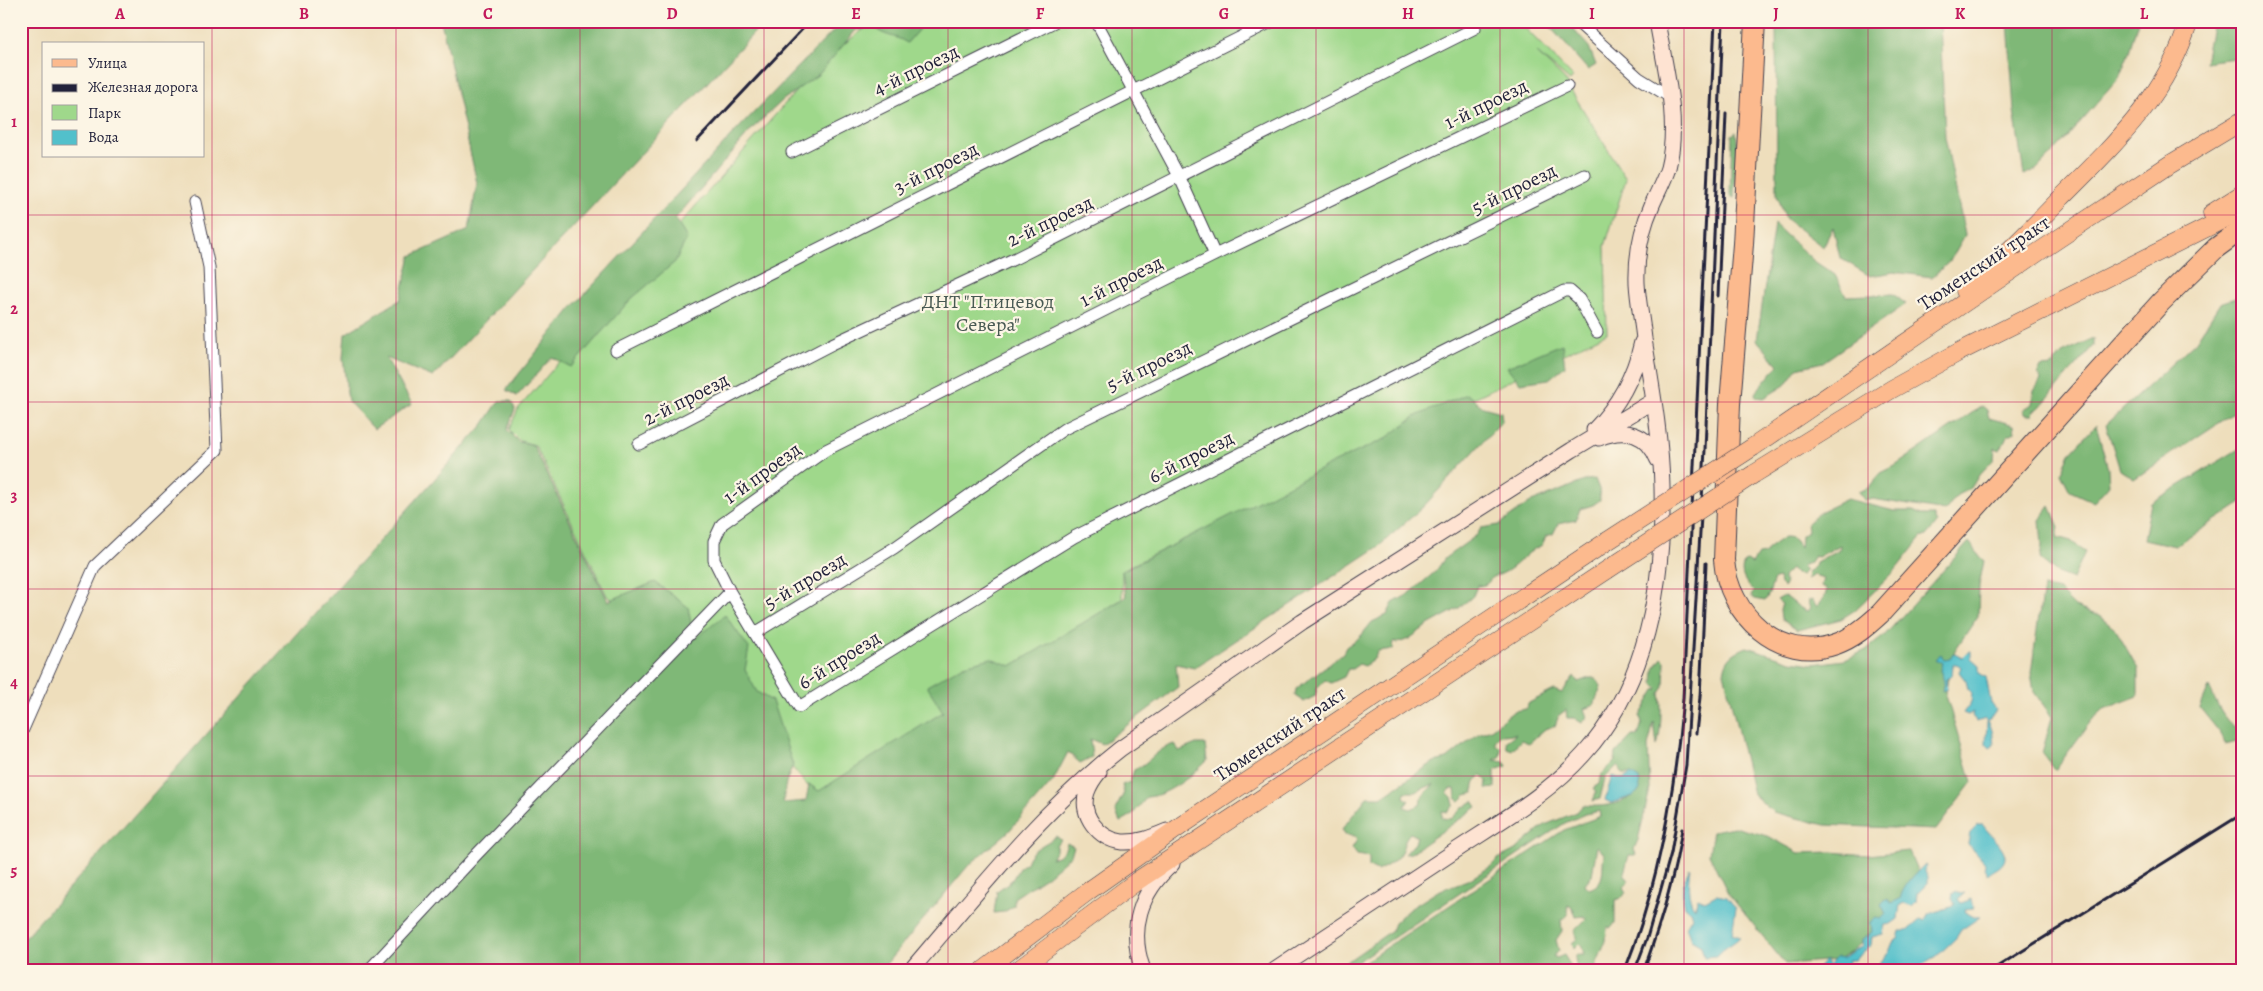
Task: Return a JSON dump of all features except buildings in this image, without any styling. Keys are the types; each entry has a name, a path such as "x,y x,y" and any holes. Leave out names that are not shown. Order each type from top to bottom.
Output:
{"highway":[{"path":"1756,21 1743,244 1730,404 1724,560 1726,576 1739,607 1759,630 1774,639 1789,645 1818,648 1836,644 1866,626 1887,606 2161,302 2216,248 2242,229"}],"main road":[{"path":"1275,970 1516,811 1565,773 1600,735 1627,690 1645,642 1656,585 1662,508 1661,468 1637,286 1637,257 1646,218 1667,170 1673,133 1670,97 1657,21"},
{"path":"1910,338 2023,237 2131,125 2152,100 2167,76 2179,51 2189,21"},
{"name":"Тюменский тракт","path":"984,970 1087,892 1182,825 1606,542 1753,447 1910,338 2169,165 2242,121"},
{"path":"2089,286 2242,194"},
{"path":"1018,970 1137,881 1754,474 1892,389 1967,348 2242,210"},
{"path":"1572,450 1596,429 1618,404 1634,371 1644,333"},
{"path":"911,970 1033,828 1092,771 1120,749 1302,622 1572,450 1653,401"},
{"path":"1572,450 1604,436 1621,433 1635,434 1646,440 1654,450 1661,468"},
{"path":"1120,749 1100,770 1086,793 1088,817 1095,828 1121,842 1134,842 1182,825"},
{"path":"1143,970 1136,936 1138,913 1143,900 1152,884 1162,873 1195,843"}],"street":[{"name":"4-й проезд","path":"792,152 1056,21"},
{"path":"1096,21 1115,60 1180,178 1215,255"},
{"name":"3-й проезд","path":"616,350 1273,21"},
{"path":"1576,21 1639,78 1670,97"},
{"name":"2-й проезд","path":"639,444 832,344 1016,258 1180,178 1476,28"},
{"name":"1-й проезд","path":"730,592 714,560 714,540 722,524 826,450 1215,255 1567,86"},
{"name":"5-й проезд","path":"755,633 894,548 1064,429 1585,175"},
{"path":"21,734 95,566 217,450 209,267 195,202"},
{"name":"6-й проезд","path":"755,633 799,707 1074,537 1564,291 1570,290 1578,299 1597,332"},
{"path":"369,970 476,854 730,592 755,633"}],"green space":[{"path":"441,21 765,21 433,377 386,358 412,404 374,429 348,401 343,358 345,334 400,300 411,256 469,230 477,183"},
{"path":"843,21 914,21 919,29 907,43 881,33 874,27 856,30 819,74 783,100 753,128 675,219 687,238 675,262 630,300 571,367 552,357 517,396 506,390 571,309 734,133"},
{"name":"ДНТ \"Птицевод Севера\"","path":"875,21 1518,21 1573,77 1570,81 1537,53 1564,79 1626,179 1605,246 1607,333 1122,570 1122,599 818,798 694,651 607,596 535,445 520,441 509,430 518,409 825,58"},
{"path":"1545,21 1566,21 1589,47 1596,65 1588,70"},
{"path":"1776,21 1940,21 1945,137 1965,235 1950,261 1932,277 1894,272 1870,276 1840,258 1833,227 1823,247 1786,219 1777,195"},
{"path":"2008,21 2138,21 2119,78 2036,170 2024,175 2014,111"},
{"path":"2213,21 2242,21 2242,57 2205,62"},
{"path":"1736,132 1734,198 1730,195 1732,135"},
{"path":"1774,224 1814,261 1835,275 1846,296 1893,294 1906,304 1823,362 1797,368 1785,385 1764,398 1756,397 1755,393 1778,365 1757,340"},
{"path":"2241,296 2242,407 2134,479 2120,470 2106,425 2196,341 2220,303"},
{"path":"2093,339 2093,346 2039,408 2034,410 2033,415 2026,415 2023,410 2032,404 2034,391 2041,380 2038,374 2041,367 2052,366 2064,352"},
{"path":"1562,344 1565,366 1549,379 1520,383 1507,367"},
{"path":"1467,394 1483,407 1501,412 1502,421 1424,506 1378,547 1194,668 1176,664 1178,687 1102,744 1090,739 1092,757 1080,763 1068,752 1053,781 1008,832 968,866 881,970 21,970 21,942 483,425 499,401 511,401 515,409 507,430 519,442 533,445 608,601 655,582 688,607 694,640 725,615 749,648 745,670 757,692 772,701 793,765 786,782 783,803 806,801 809,784 819,791 943,712 927,686 964,665 991,658 1011,666 1126,597 1122,571 1335,462 1385,439 1416,416"},
{"path":"1982,406 1987,410 1989,418 2014,425 2015,432 2007,436 2000,450 1995,448 1994,459 1979,475 1971,488 1957,495 1945,511 1873,499 1865,501 1858,492 1868,488 1881,473 1895,466"},
{"path":"2096,425 2108,469 2109,485 2094,502 2070,491 2061,473 2071,452"},
{"path":"2242,447 2242,503 2175,546 2144,539 2151,503"},
{"path":"1595,479 1599,489 1600,500 1593,505 1580,509 1576,520 1558,524 1553,534 1546,536 1542,545 1513,567 1500,575 1492,577 1486,584 1477,586 1473,596 1459,608 1428,625 1409,639 1398,643 1394,641 1393,649 1378,651 1374,659 1365,666 1359,664 1352,669 1348,669 1344,677 1331,683 1325,680 1317,688 1315,696 1304,702 1295,696 1296,689 1343,653 1346,647 1360,637 1372,622 1387,615 1393,603 1409,594 1436,571 1445,558 1477,535 1481,528 1499,525 1529,503 1587,480"},
{"path":"1847,499 1894,511 1913,511 1922,515 1933,515 1937,523 1926,536 1921,538 1893,573 1855,610 1841,619 1797,630 1781,619 1780,609 1782,604 1777,600 1784,596 1807,611 1810,609 1808,601 1812,599 1817,607 1825,596 1827,589 1821,586 1823,578 1814,575 1807,579 1808,573 1815,566 1816,562 1840,549 1840,545 1818,557 1814,556 1809,563 1802,566 1806,570 1802,575 1795,574 1791,569 1783,577 1786,583 1783,587 1780,584 1779,578 1774,579 1765,601 1751,596 1754,592 1746,582 1742,571 1744,562 1747,561 1752,564 1758,555 1765,554 1770,547 1784,537 1794,540 1800,548 1801,536 1808,532 1807,523 1820,512"},
{"path":"2050,506 2059,527 2057,537 2071,541 2085,552 2073,579 2057,573 2040,559 2042,546 2040,520"},
{"path":"1969,542 1984,561 1979,586 1978,616 1955,650 1945,692 1972,782 1936,830 1825,825 1773,812 1753,794 1724,673 1728,660 1737,651 1747,647 1791,661 1813,664 1845,660 1866,650 1884,636"},
{"path":"2043,587 2059,591 2075,607 2099,616 2116,630 2138,669 2138,696 2104,709 2091,721 2055,770 2042,753 2052,717 2034,692 2031,673"},
{"path":"1662,658 1665,661 1664,687 1660,693 1661,720 1657,746 1654,722 1648,746 1650,789 1638,840 1634,849 1636,855 1629,855 1624,873 1629,881 1624,886 1626,892 1622,898 1615,900 1615,924 1611,928 1607,927 1606,941 1594,970 1577,970 1576,955 1584,955 1579,944 1574,949 1572,943 1577,939 1574,931 1586,919 1584,916 1576,917 1573,908 1568,905 1568,915 1561,920 1562,931 1556,940 1559,951 1553,956 1557,958 1564,955 1571,970 1360,970 1364,963 1382,950 1564,830 1601,816 1600,811 1585,814 1565,823 1345,970 1335,970 1391,931 1394,923 1408,910 1438,891 1470,879 1490,867 1498,859 1517,849 1545,825 1577,812 1583,805 1608,805 1621,802 1633,796 1631,774 1623,774 1618,765 1605,778 1600,799 1593,801 1596,792 1593,788 1599,784 1602,774 1615,761 1616,753 1632,736 1638,736 1642,723 1640,716 1655,690 1658,689 1653,683 1654,669","holes":["1597,846 1604,854 1601,879 1599,883 1589,889 1584,885 1592,875"]},
{"path":"1574,676 1578,682 1589,678 1596,678 1601,686 1594,705 1584,709 1587,717 1582,723 1574,718 1567,718 1566,710 1559,715 1555,726 1545,729 1529,743 1521,740 1512,750 1507,748 1506,741 1516,734 1501,735 1495,741 1496,745 1501,748 1500,757 1494,760 1504,761 1507,766 1495,770 1495,788 1486,789 1487,781 1482,776 1475,783 1474,793 1466,795 1460,801 1456,798 1455,789 1450,789 1447,792 1452,797 1454,805 1448,812 1442,811 1442,818 1451,819 1473,801 1477,807 1411,853 1405,854 1415,843 1417,836 1410,833 1395,860 1377,871 1369,867 1369,857 1357,855 1352,848 1357,840 1355,836 1345,835 1342,829 1367,797 1381,797 1434,762 1447,759 1478,734 1491,729 1514,711 1526,709 1527,704 1554,690 1562,693","holes":["1434,784 1421,798 1420,805 1411,809 1404,807 1409,801 1404,797 1405,792 1415,792"]},
{"path":"2209,687 2217,705 2227,720 2239,731 2242,740 2225,744 2221,734 2200,708"},
{"path":"1175,744 1179,751 1196,744 1205,744 1207,761 1171,789 1155,796 1147,797 1132,815 1120,822 1115,810 1124,793 1122,785 1130,782 1134,770 1164,748"},
{"path":"1734,827 1768,836 1799,853 1832,852 1868,855 1909,851 1919,875 1894,912 1866,940 1838,960 1785,964 1728,893 1709,854 1713,831"},
{"path":"1056,836 1061,840 1056,845 1056,851 1051,858 1062,853 1067,843 1074,847 1071,855 1047,876 1014,898 1014,906 1004,912 994,913 997,891 1012,880 1019,868 1026,863 1035,850"}],"water":[{"path":"1971,651 1971,658 1979,665 1979,673 1986,677 1991,703 1996,710 1988,721 1992,730 1994,745 1990,748 1986,744 1987,722 1985,719 1977,722 1972,716 1973,712 1968,715 1963,713 1971,702 1972,693 1959,672 1961,667 1957,664 1953,665 1952,676 1946,679 1947,689 1942,691 1944,681 1940,670 1942,663 1935,659 1941,654 1944,660 1950,659 1953,653 1962,658"},
{"path":"1631,774 1639,779 1640,790 1633,796 1611,803 1605,800 1612,776 1623,779"},
{"path":"1978,825 1983,825 1998,843 2002,848 2005,858 2000,867 1988,875 1984,868 1985,863 1968,844 1970,833"},
{"path":"1924,865 1926,866 1925,872 1928,877 1928,883 1917,894 1916,902 1912,906 1904,903 1900,905 1898,919 1891,924 1885,925 1883,934 1872,937 1871,946 1854,960 1848,960 1847,965 1852,966 1855,970 1838,970 1834,967 1830,970 1816,970 1825,960 1828,966 1837,957 1843,958 1862,947 1862,939 1872,932 1871,922 1876,918 1881,919 1886,914 1881,904 1887,898 1891,903 1900,899 1906,885"},
{"path":"1690,868 1689,889 1694,908 1698,898 1705,901 1716,895 1727,897 1736,908 1732,934 1740,937 1717,956 1704,957 1701,946 1691,940 1686,927 1692,917 1690,911 1685,907 1683,887"},
{"path":"1957,891 1960,894 1965,893 1958,899 1961,903 1972,899 1974,908 1965,909 1966,913 1973,917 1980,917 1961,930 1956,938 1937,956 1913,970 1874,970 1889,952 1893,942 1898,939 1900,931 1907,931 1921,919 1925,921 1928,914 1951,907 1955,904 1952,899 1953,893"}],"railway":[{"path":"697,141 810,21"},
{"path":"1625,970 1647,904 1664,836 1680,733 1715,21"},
{"path":"1635,970 1647,938 1671,853 1686,765 1705,450 1723,21"},
{"path":"1718,296 1726,114"},
{"path":"1696,733 1700,697 1706,563"},
{"path":"1992,970 2242,814"},
{"path":"1644,970 1666,901 1682,829"}]}
